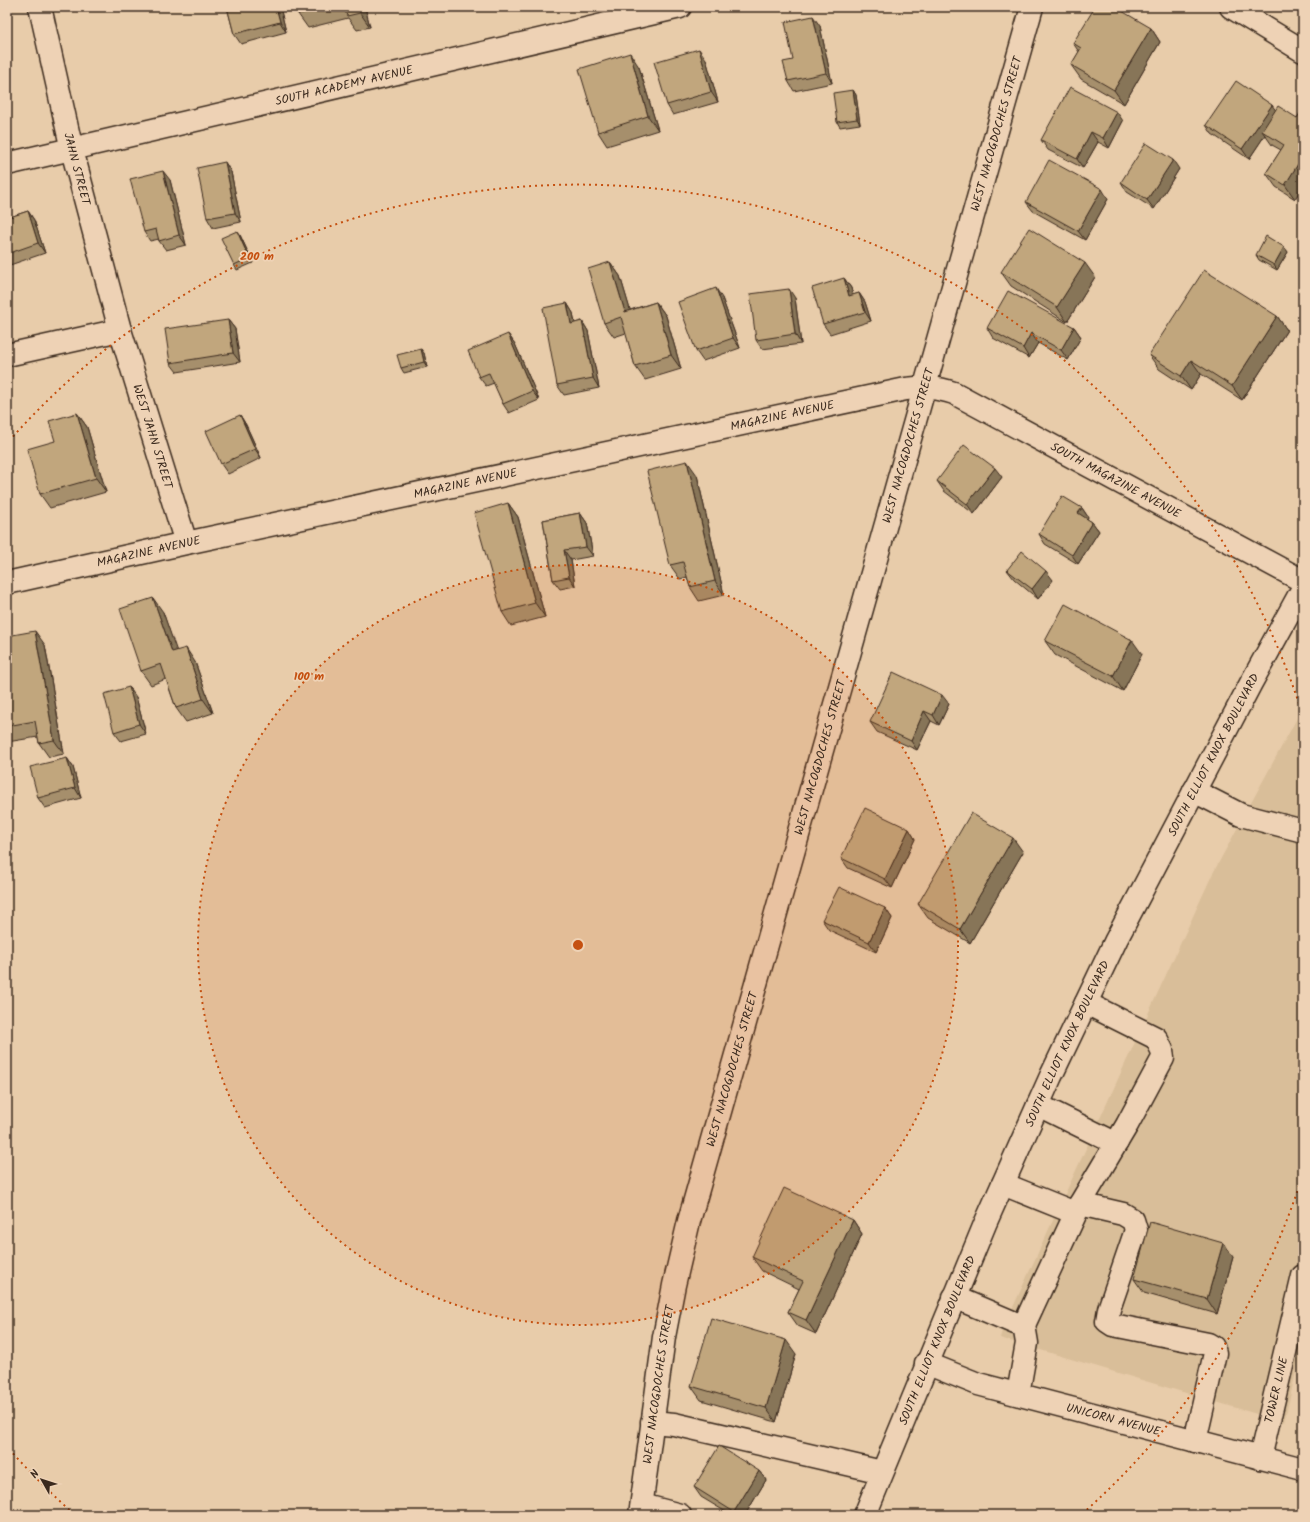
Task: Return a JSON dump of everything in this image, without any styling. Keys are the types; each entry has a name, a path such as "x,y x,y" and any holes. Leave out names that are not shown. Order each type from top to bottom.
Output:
{"street":[{"name":"JAHN STREET","path":"40,7 72,150 120,330"},
{"name":"SOUTH ACADEMY AVENUE","path":"7,164 680,7"},
{"name":"WEST NACOGDOCHES STREET","path":"641,1510 664,1337 674,1285 690,1221 1032,7"},
{"path":"1231,7 1303,51"},
{"path":"7,355 120,330"},
{"name":"WEST JAHN STREET","path":"120,330 186,542"},
{"name":"MAGAZINE AVENUE","path":"7,583 186,542 906,389 925,387"},
{"name":"SOUTH MAGAZINE AVENUE","path":"925,387 938,388 954,393 1303,581"},
{"name":"SOUTH ELLIOT KNOX BOULEVARD","path":"865,1515 926,1363 1003,1184 1086,1003 1116,940 1303,588"},
{"path":"1194,791 1241,814 1303,831"},
{"path":"1018,1394 1026,1343 1024,1325 1078,1208 1117,1142 1162,1058 1162,1050 1156,1038 1086,1003"},
{"path":"1038,1105 1111,1141 1117,1142"},
{"path":"1003,1184 1078,1208 1123,1214 1133,1220 1136,1230 1109,1310 1107,1321 1113,1325 1208,1344 1213,1347 1215,1353 1195,1441"},
{"name":"TOWER LINE","path":"1260,1458 1303,1276"},
{"path":"954,1298 1015,1323 1024,1325"},
{"name":"UNICORN AVENUE","path":"926,1363 978,1384 1303,1469"},
{"path":"652,1422 674,1424 882,1472"},
{"path":"641,1510 680,1515"}],"shaded area":[{"path":"1303,707 1303,1343 1284,1422 1000,1338 1212,875"}],"building":[{"path":"227,7 276,7 280,22 234,34"},
{"path":"297,7 327,7 298,14"},
{"path":"344,7 359,7 360,13 347,16"},
{"path":"1095,7 1115,7 1151,28 1114,90 1071,65 1081,48 1073,43"},
{"path":"813,16 826,73 788,81 783,62 793,60 785,22"},
{"path":"699,49 711,92 667,105 654,62"},
{"path":"630,53 648,116 598,132 579,69"},
{"path":"1236,81 1272,105 1242,149 1206,125"},
{"path":"1070,87 1117,112 1103,138 1091,132 1077,159 1041,140"},
{"path":"853,90 857,119 837,122 833,93"},
{"path":"1278,106 1297,118 1303,110 1303,167 1298,164 1285,185 1266,173 1284,145 1262,131"},
{"path":"1146,143 1173,160 1147,200 1121,182"},
{"path":"1049,160 1102,189 1078,231 1026,202"},
{"path":"225,162 235,213 207,218 197,168"},
{"path":"163,171 179,235 159,241 156,229 144,232 130,179"},
{"path":"28,211 38,243 7,254 7,218"},
{"path":"1029,228 1085,263 1057,307 1001,272"},
{"path":"237,231 249,258 234,265 221,238"},
{"path":"1266,236 1284,247 1274,265 1256,255"},
{"path":"610,262 625,312 656,302 671,355 635,366 621,317 604,323 588,269"},
{"path":"1204,270 1277,316 1232,386 1191,360 1181,376 1149,355"},
{"path":"844,278 849,296 859,293 865,312 823,324 812,288"},
{"path":"716,288 733,338 696,351 678,302"},
{"path":"789,289 795,334 756,340 750,294"},
{"path":"1008,291 1074,327 1061,350 1031,333 1023,348 987,328"},
{"path":"567,303 571,324 582,321 593,378 557,385 543,308"},
{"path":"228,320 233,353 170,363 165,329"},
{"path":"508,334 532,391 503,404 489,373 479,377 468,351"},
{"path":"421,349 424,362 401,368 397,355"},
{"path":"77,413 96,478 40,494 27,449 55,441 49,421"},
{"path":"240,415 255,449 221,464 206,431"},
{"path":"964,445 995,468 967,504 937,481"},
{"path":"687,461 715,581 690,587 683,562 670,565 647,471"},
{"path":"1062,496 1082,508 1078,513 1092,522 1072,555 1039,534"},
{"path":"508,503 535,603 502,612 474,513"},
{"path":"580,513 586,547 564,550 569,577 553,580 543,520"},
{"path":"1022,551 1046,571 1032,589 1007,570"},
{"path":"153,598 172,652 186,648 203,699 176,708 161,664 141,671 120,609"},
{"path":"1065,604 1132,640 1113,676 1045,641"},
{"path":"35,631 54,740 39,743 35,721 7,726 7,636"},
{"path":"893,672 942,695 933,715 924,711 911,741 870,722"},
{"path":"129,687 139,724 114,732 104,694"},
{"path":"67,758 75,788 38,798 30,767"},
{"path":"865,808 909,829 885,879 841,858"},
{"path":"971,813 1013,838 960,929 918,904"},
{"path":"839,887 885,908 869,942 822,920"},
{"path":"784,1188 853,1220 806,1320 788,1312 803,1281 752,1257"},
{"path":"1150,1222 1223,1243 1207,1299 1134,1279"},
{"path":"711,1318 786,1340 766,1408 691,1386"},
{"path":"719,1446 759,1471 734,1512 694,1487"}]}
